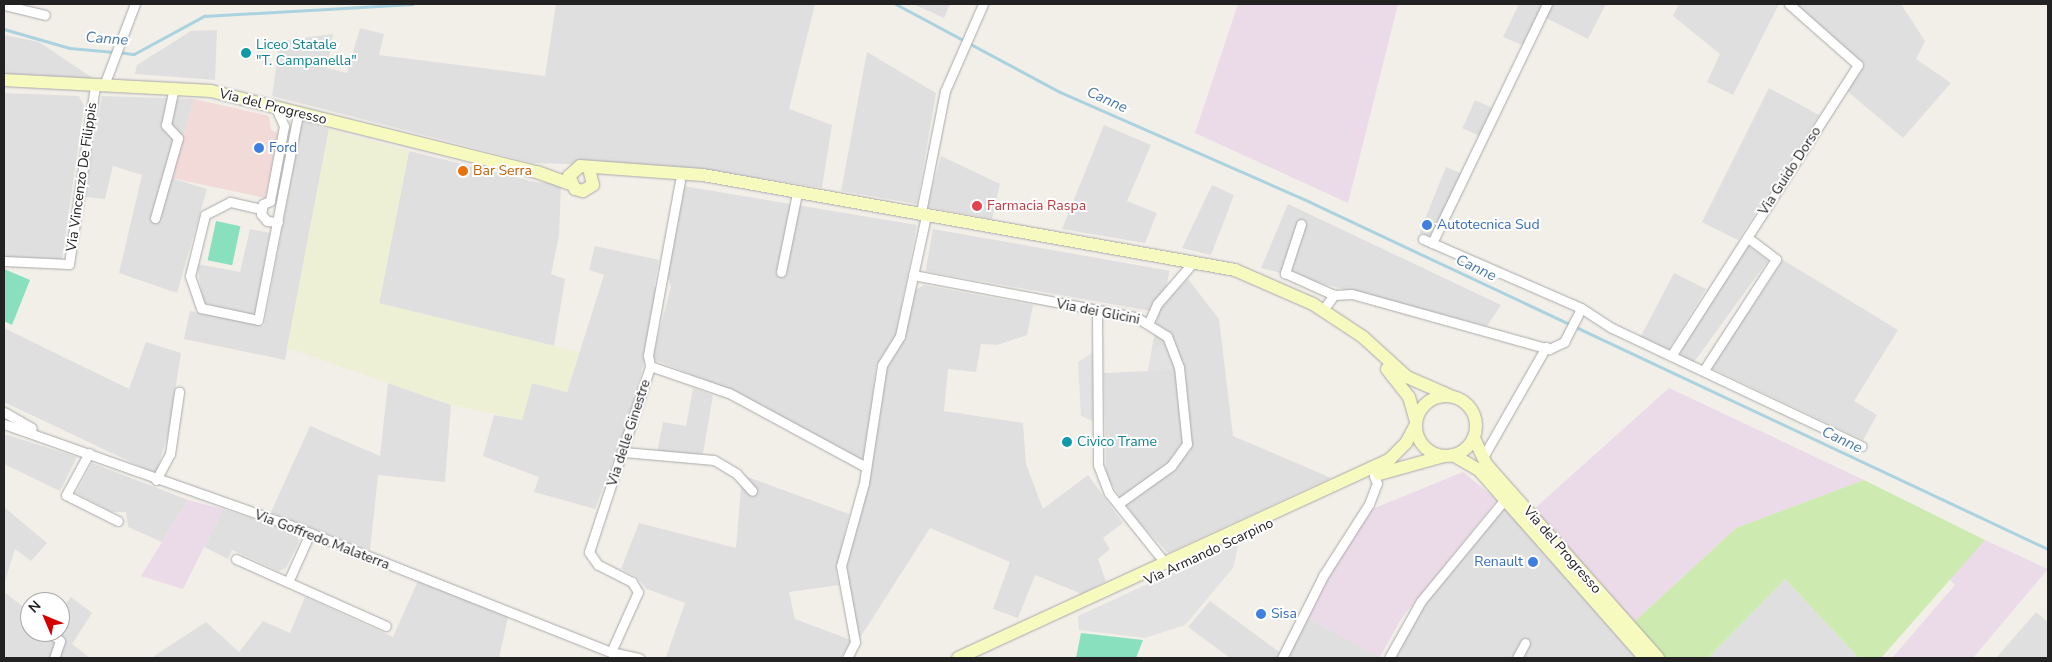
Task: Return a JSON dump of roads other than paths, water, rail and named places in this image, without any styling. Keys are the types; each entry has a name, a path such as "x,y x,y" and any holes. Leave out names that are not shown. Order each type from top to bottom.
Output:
{"street":[{"path":"100,85 110,70 136,4"},
{"path":"847,658 855,642 841,566 866,468 882,364 900,336 913,275 936,131 954,66 984,4"},
{"path":"1546,4 1427,241 1581,308 1671,356 1862,446"},
{"name":"Via Guido Dorso","path":"1671,356 1858,65 1789,4"},
{"path":"4,6 45,15"},
{"name":"Via del Progresso","path":"4,80 100,85 174,86 276,108 538,172"},
{"name":"Via Vincenzo De Filippis","path":"4,261 69,264 100,85"},
{"path":"155,218 178,138 166,125 174,86"},
{"path":"261,209 270,201 284,126 276,108"},
{"path":"261,209 230,202 206,215 190,276 201,308 258,320 298,114"},
{"path":"583,168 594,183"},
{"path":"570,184 571,172 583,168"},
{"path":"538,172 583,168 703,175 923,216 1190,266 1258,285 1333,324 1400,383 1416,423 1420,442 1448,456 1474,438 1472,409 1448,395 1407,377 1363,337 1323,310 1261,278 1208,263 923,216 680,181 609,177 594,183 584,191 538,172"},
{"name":"Via delle Ginestre","path":"612,652 638,592 632,582 598,565 589,552 624,452 650,366 648,355 680,181"},
{"path":"781,272 796,198"},
{"path":"261,209 263,218 278,222"},
{"path":"1302,224 1285,273 1334,295 1352,294 1546,347 1564,342 1581,308"},
{"path":"1704,370 1776,259 1747,236"},
{"path":"1149,322 1157,304 1190,266"},
{"name":"Via dei Glicini","path":"913,275 1149,322 1167,336 1174,349 1187,444 1171,466 1118,504"},
{"path":"1323,310 1334,295"},
{"path":"1096,312 1098,465 1118,504 1165,563"},
{"path":"1484,457 1546,347"},
{"path":"650,366 729,393 866,468"},
{"path":"156,480 170,454 179,392"},
{"path":"1416,423 1424,405 1448,395"},
{"path":"4,412 47,437"},
{"name":"Via Armando Scarpino","path":"958,658 1389,460 1406,443 1416,423"},
{"name":"Via Goffredo Malaterra","path":"4,424 47,437 156,480 310,533 612,652 639,658"},
{"name":"Via del Progresso","path":"1474,438 1484,457 1658,658"},
{"path":"624,452 714,460 736,474 752,491"},
{"path":"89,453 66,495 118,521"},
{"name":"Via del Progresso","path":"1448,456 1479,470 1645,658"},
{"name":"Via Armando Scarpino","path":"976,658 1374,476 1448,456"},
{"path":"1282,658 1323,576 1369,504 1377,483 1374,476"},
{"path":"1388,658 1421,600 1505,499"},
{"path":"288,582 310,533"},
{"path":"236,560 386,626"},
{"path":"54,658 60,642"},
{"path":"1517,658 1525,643"}],"waterway":[{"name":"Canne","path":"119,52 134,54 204,16 413,4"},
{"name":"Canne","path":"896,4 1060,92 1310,202 2048,549"},
{"name":"Canne","path":"4,29 70,48 114,52"}],"place":[{"name":"Liceo Statale \"T. Campanella\"","path":"246,53"},
{"name":"Ford","path":"259,148"},
{"name":"Bar Serra","path":"463,171"},
{"name":"Farmacia Raspa","path":"977,206"},
{"name":"Autotecnica Sud","path":"1427,225"},
{"name":"Civico Trame","path":"1067,442"},
{"name":"Renault","path":"1533,562"},
{"name":"Sisa","path":"1261,614"}]}
